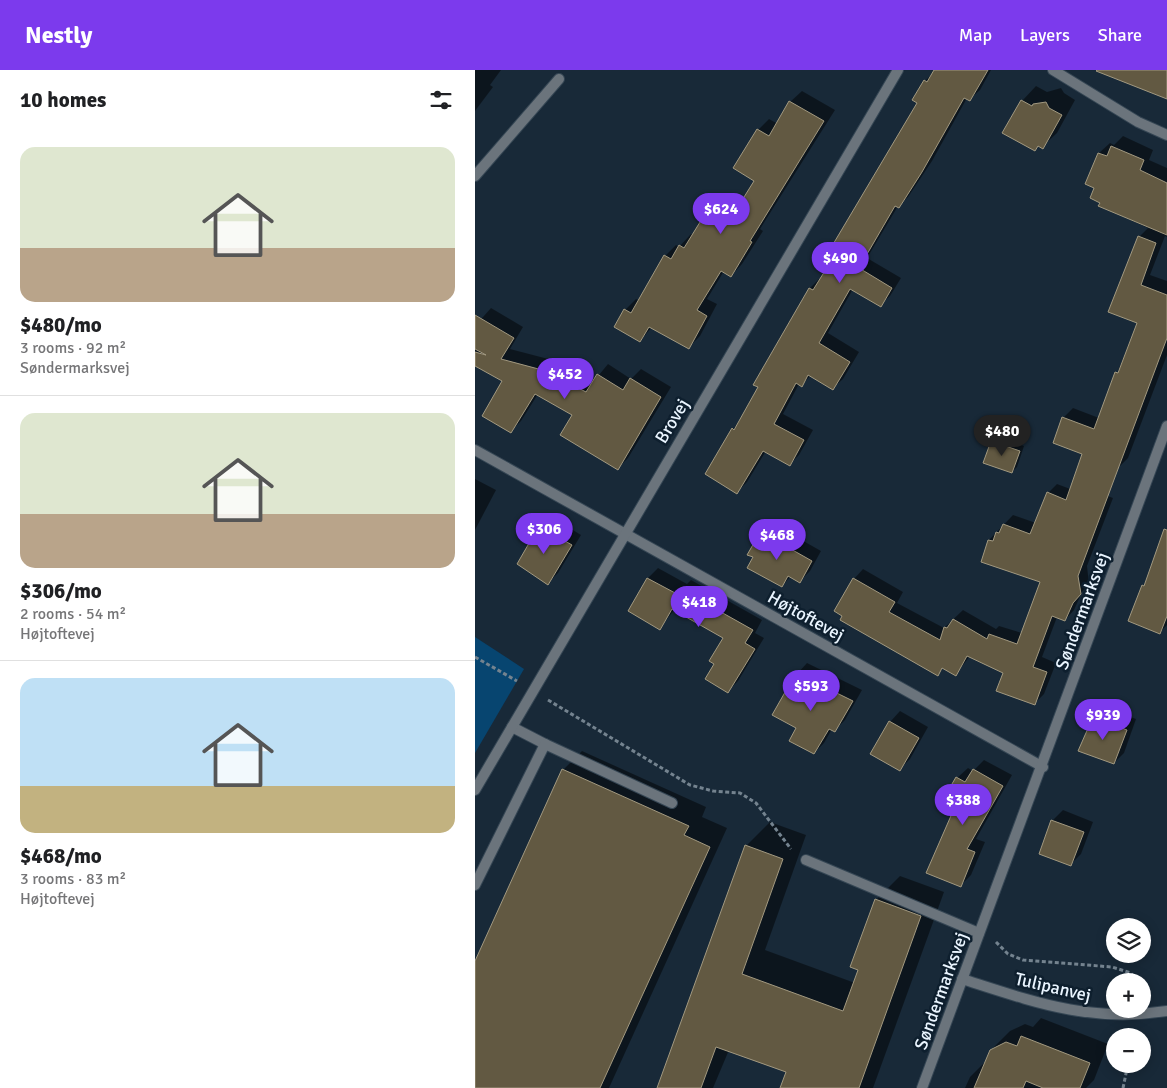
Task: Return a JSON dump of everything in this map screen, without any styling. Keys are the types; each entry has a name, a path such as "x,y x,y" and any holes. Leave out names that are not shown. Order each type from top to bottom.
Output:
{"street":[{"name":"Brovej","path":"475,790 898,70"},
{"path":"1053,70 1138,122 1167,135"},
{"path":"475,176 559,79"},
{"name":"Søndermarksvej","path":"922,1088 1043,767 1167,426"},
{"name":"Højtoftevej","path":"475,450 1043,767"},
{"path":"512,727 671,803"},
{"path":"475,885 545,744"},
{"path":"806,860 979,933"},
{"name":"Tulipanvej","path":"962,979 1044,1005 1110,1016 1142,1015 1167,1011"}],"path":[{"path":"475,657 690,785 713,791 740,793 756,803 788,846 806,860"},
{"path":"979,933 997,942 1008,954 1023,960 1112,967 1131,973"},
{"path":"1123,1088 1126,1073"}],"shaded area":[{"path":"475,637 524,669 475,753"}],"building":[{"path":"934,70 988,70 970,101 964,98 922,172 899,208 895,206 859,268 892,288 881,307 850,289 819,343 850,362 833,390 808,375 802,387 796,383 774,424 804,440 790,466 763,451 737,494 705,474 732,428 734,430 758,387 753,385 809,288 813,290 838,250 832,246 917,103 912,100 924,80 927,82"},
{"path":"1167,70 1167,99 1096,71"},
{"path":"1021,100 1032,106 1033,104 1046,102 1049,108 1062,115 1043,149 1038,146 1035,151 1002,133"},
{"path":"789,101 824,121 750,241 752,242 731,277 721,271 697,310 707,316 689,349 649,327 640,342 614,327 624,309 631,313 664,255 671,259 679,245 684,248 705,214 726,226 754,181 733,168 757,129 769,136"},
{"path":"1111,146 1144,160 1140,170 1167,183 1167,235 1098,206 1100,203 1090,198 1094,188 1085,184 1098,153 1107,156"},
{"path":"1138,236 1156,243 1141,285 1167,295 1167,338 1078,576 1081,594 1073,603 1065,621 1052,616 1033,667 1047,672 1035,705 996,691 1003,673 967,656 956,676 942,668 938,676 840,620 842,616 834,611 853,578 895,602 889,612 940,640 944,627 947,628 953,619 987,639 989,634 1017,644 1040,582 981,562 988,540 993,541 996,532 999,533 1003,524 1030,534 1047,492 1066,500 1082,454 1053,443 1062,417 1094,429 1115,372 1118,373 1137,323 1108,312"},
{"path":"475,315 514,338 501,359 546,371 586,392 597,374 623,390 630,378 661,397 618,470 560,435 572,415 535,394 511,433 482,416 502,381 475,366 475,352 486,355 475,349"},
{"path":"991,441 1020,451 1012,473 983,463"},
{"path":"539,526 572,545 548,585 517,564"},
{"path":"1164,529 1167,530 1167,616 1160,634 1128,621 1142,585 1144,586"},
{"path":"766,535 812,561 800,583 788,576 782,587 747,568 753,557 747,555 758,536 764,539"},
{"path":"647,578 677,594 680,589 753,630 745,643 755,649 728,693 705,679 714,664 709,661 723,638 672,609 660,630 628,611"},
{"path":"796,673 853,701 835,732 829,729 814,754 789,741 796,728 772,715"},
{"path":"1093,717 1127,730 1114,764 1078,751"},
{"path":"889,721 919,738 900,771 870,754"},
{"path":"562,769 689,826 684,835 710,847 600,1088 475,1088 475,961"},
{"path":"973,769 1003,786 967,849 975,852 961,887 926,873 957,802 945,796 956,777 965,782"},
{"path":"1051,820 1084,832 1071,866 1039,854"},
{"path":"745,845 783,859 742,974 843,1011 858,970 850,967 875,899 921,916 859,1088 780,1088 786,1072 716,1047 701,1088 657,1088"},
{"path":"1021,1036 1090,1063 1080,1088 1043,1088 1026,1081 1023,1088 974,1088 990,1050 1006,1042 1017,1046"}]}
